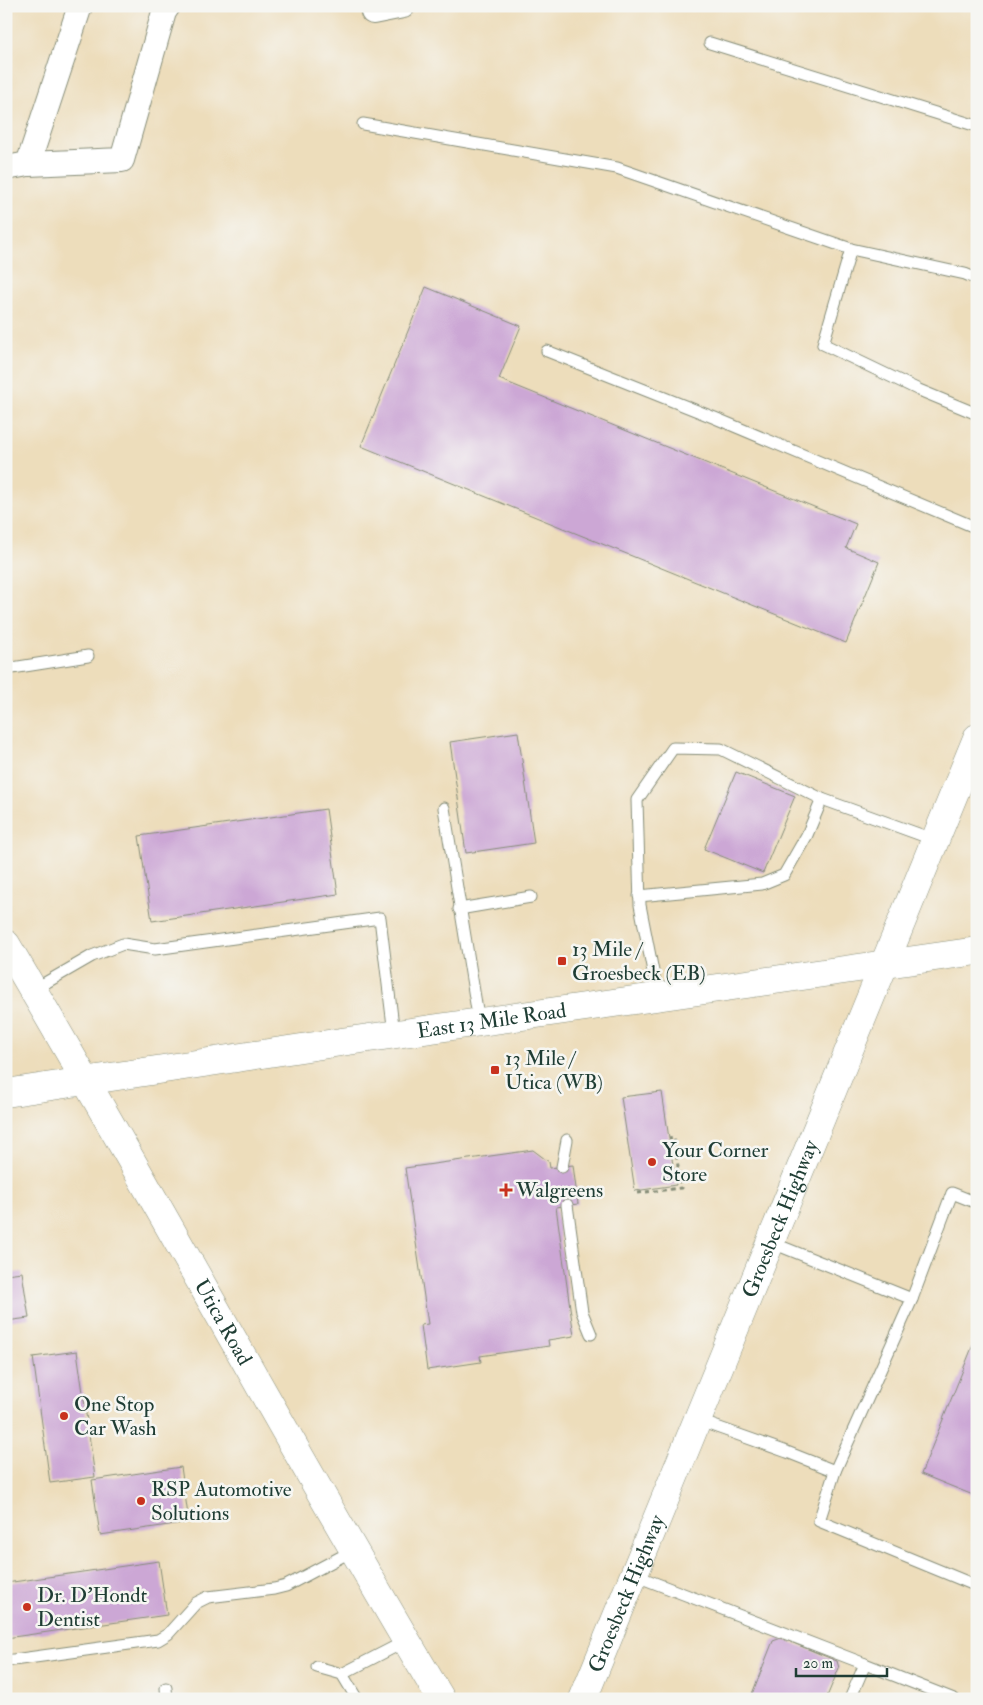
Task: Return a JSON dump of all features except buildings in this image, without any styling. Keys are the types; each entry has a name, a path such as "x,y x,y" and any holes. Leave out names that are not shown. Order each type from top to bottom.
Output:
{"main road":[{"name":"Groesbeck Highway","path":"583,1699 977,738"},
{"name":"Utica Road","path":"7,945 276,1417 441,1699"},
{"name":"East 13 Mile Road","path":"6,1093 394,1034 977,950"}],"street":[{"path":"80,6 17,166 122,160 164,12 168,6"},
{"path":"372,6 373,12 403,6"}],"lane":[{"path":"710,43 977,126"},
{"path":"363,124 617,168 850,249 966,274 977,279"},
{"path":"850,249 822,344 919,390 977,414"},
{"path":"547,351 724,422 977,528"},
{"path":"6,670 88,656"},
{"path":"658,997 639,896 637,800 673,748 721,749 822,799 935,840"},
{"path":"639,896 762,884 784,875 807,835 822,799"},
{"path":"444,808 479,1022"},
{"path":"459,909 531,897"},
{"path":"33,990 92,956 123,944 155,949 380,918 394,1034"},
{"path":"562,1166 568,1140"},
{"path":"977,1204 952,1193 912,1299 835,1471 819,1521 977,1586"},
{"path":"567,1205 582,1312 591,1334"},
{"path":"770,1242 912,1299"},
{"path":"697,1420 835,1471"},
{"path":"6,1661 158,1640 168,1634 196,1603 208,1597 286,1586 354,1550"},
{"path":"633,1574 954,1699"},
{"path":"342,1674 406,1640"},
{"path":"850,1699 865,1664"},
{"path":"317,1667 342,1674 357,1699"}],"path":[{"path":"638,1194 681,1188 674,1138 669,1139"}],"place":[{"name":"13 Mile / Groesbeck (EB)","path":"562,961"},
{"name":"13 Mile / Utica (WB)","path":"495,1070"},
{"name":"Your Corner Store","path":"652,1162"},
{"name":"Walgreens","path":"506,1190"},
{"name":"One Stop Car Wash","path":"64,1416"},
{"name":"RSP Automotive Solutions","path":"141,1501"},
{"name":"Dr. D'Hondt Dentist","path":"27,1607"}]}
